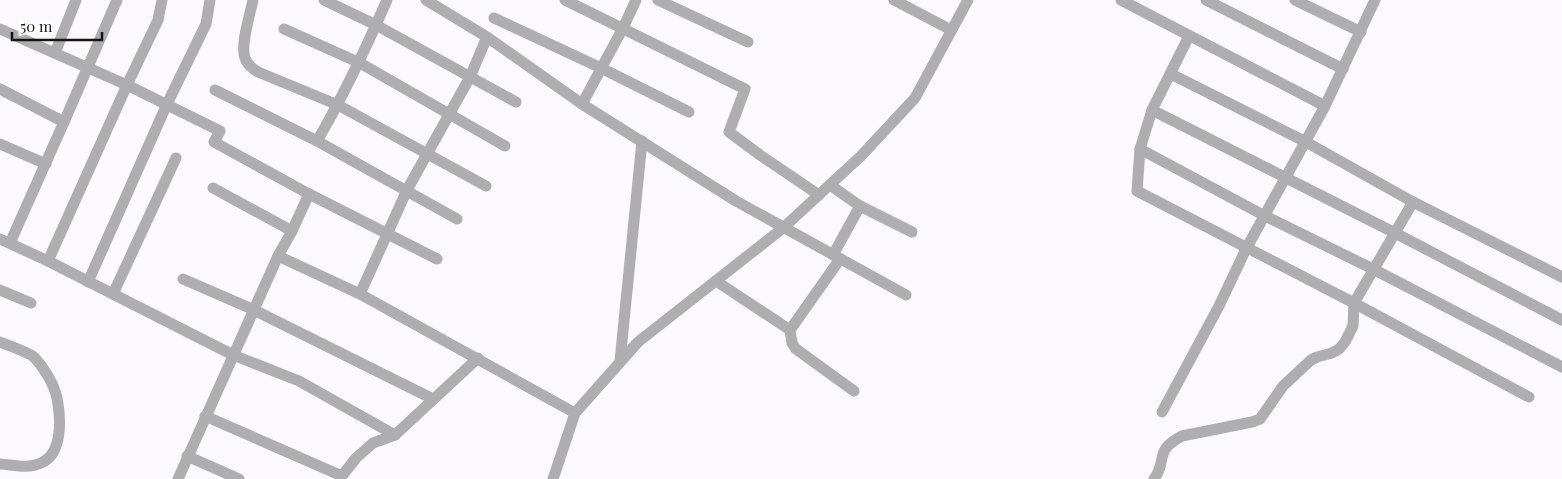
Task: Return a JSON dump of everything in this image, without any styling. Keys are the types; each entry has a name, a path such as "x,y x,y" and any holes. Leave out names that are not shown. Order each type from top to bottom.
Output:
{"street":[{"path":"56,53 76,0"},
{"path":"117,0 46,164 5,241 233,354 299,381 394,435"},
{"path":"48,261 158,20 162,0"},
{"path":"88,282 206,24 210,0"},
{"path":"253,0 243,50 245,60 251,67 258,72 338,105 486,186"},
{"path":"324,0 376,25 516,102"},
{"path":"318,141 360,63 388,0"},
{"path":"426,0 487,37 582,104 736,201 906,295"},
{"path":"565,0 745,89 729,132 819,194"},
{"path":"582,104 636,0"},
{"path":"658,0 748,42"},
{"path":"894,0 951,30"},
{"path":"553,479 575,413 620,361 638,342 783,228 861,156 915,98 968,0"},
{"path":"1121,0 1325,106"},
{"path":"1206,0 1343,69"},
{"path":"1295,0 1361,32"},
{"path":"1162,412 1219,306 1246,249 1325,106 1375,0"},
{"path":"494,18 689,112"},
{"path":"0,29 168,104 220,131 214,142 309,194 437,259"},
{"path":"284,29 360,63 504,146"},
{"path":"1189,36 1152,110 1140,149 1137,191 1529,396"},
{"path":"360,294 407,190 470,77 487,37"},
{"path":"1171,74 1306,142 1414,202 1562,277"},
{"path":"0,90 64,122"},
{"path":"215,90 318,141 457,220"},
{"path":"1152,110 1396,233 1562,320"},
{"path":"620,361 642,141"},
{"path":"0,144 46,164"},
{"path":"1140,149 1265,216 1562,366"},
{"path":"113,294 176,158"},
{"path":"830,184 860,206 912,232"},
{"path":"213,188 292,231"},
{"path":"178,479 278,256 309,194"},
{"path":"1154,479 1159,471 1164,450 1171,441 1182,436 1252,422 1260,418 1283,386 1311,360 1339,349 1353,326 1354,303 1414,202"},
{"path":"854,391 796,349 790,337 790,330 836,257 860,206"},
{"path":"278,256 360,294 575,413"},
{"path":"183,279 254,310 433,399"},
{"path":"716,280 790,330"},
{"path":"0,290 31,303"},
{"path":"0,342 34,356 50,380 57,397 58,416 57,447 52,456 43,463 34,466 0,464"},
{"path":"205,416 342,476 356,458 373,443 394,435 478,358"},
{"path":"187,456 239,479"}]}
